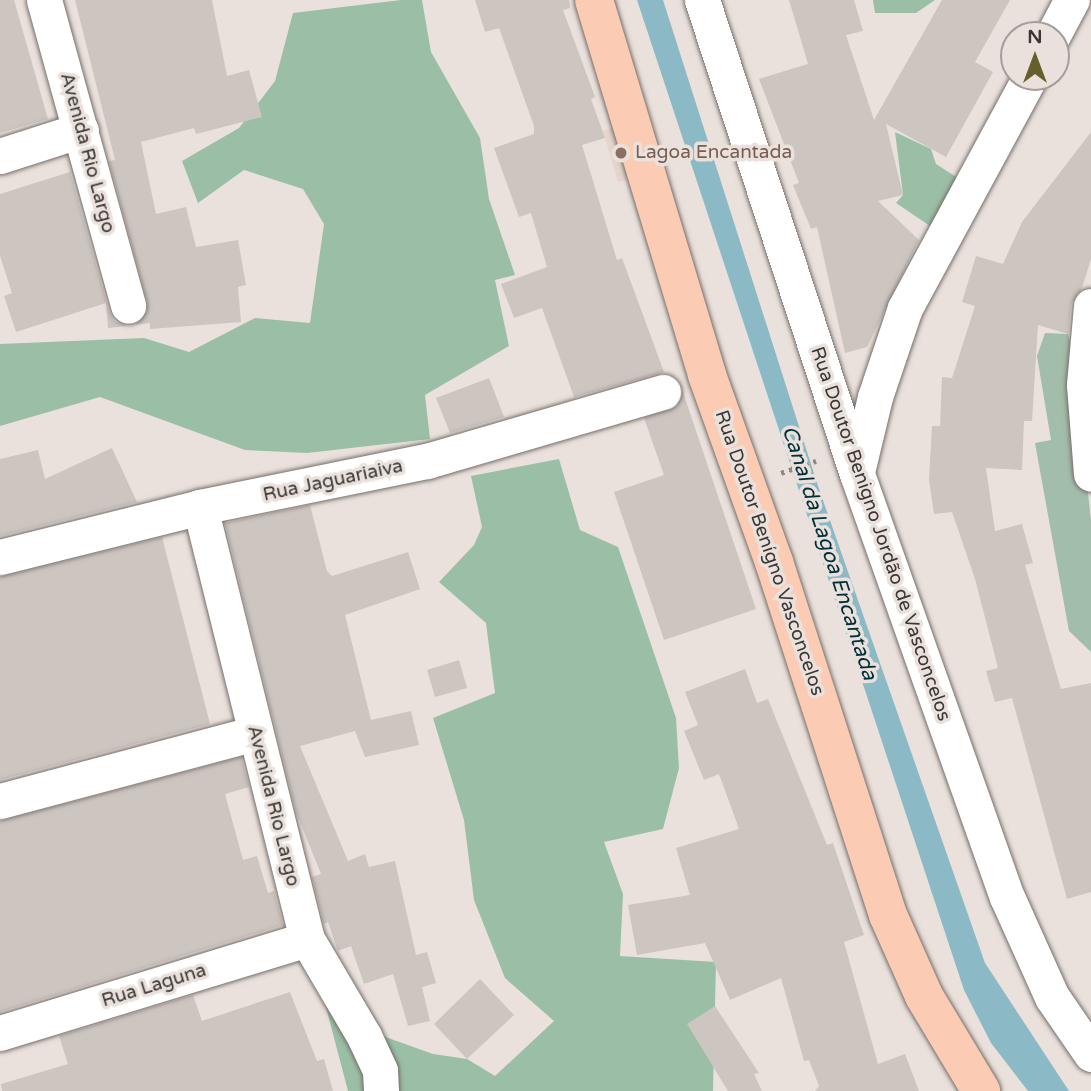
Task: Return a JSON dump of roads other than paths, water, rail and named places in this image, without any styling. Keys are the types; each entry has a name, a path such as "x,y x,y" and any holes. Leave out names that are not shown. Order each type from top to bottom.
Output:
{"main road":[{"name":"Rua Doutor Benígno Vasconcelos","path":"594,0 707,375 774,562 888,915 924,996 981,1091"}],"street":[{"name":"Avenida Rio Largo","path":"44,0 128,306"},
{"name":"Rua Doutor Benigno Jordão de Vasconcelos","path":"702,0 857,474 1007,897 1052,997 1091,1054"},
{"path":"857,474 874,397 905,308 1022,91"},
{"path":"0,156 81,130"},
{"path":"1091,306 1084,385 1091,474"},
{"name":"Rua Jaguariaiva","path":"0,557 200,507 427,461 663,392"},
{"name":"Avenida Rio Largo","path":"200,507 307,939 364,1037 380,1071 382,1091"},
{"path":"0,801 255,733"},
{"name":"Rua Laguna","path":"0,1033 307,939"}],"water":[{"name":"Canal da Lagoa Encantada","path":"637,0 663,0 818,486 985,963 1069,1091 1028,1091 991,1043 964,990"}],"place":[{"name":"Lagoa Encantada","path":"621,153"}]}
